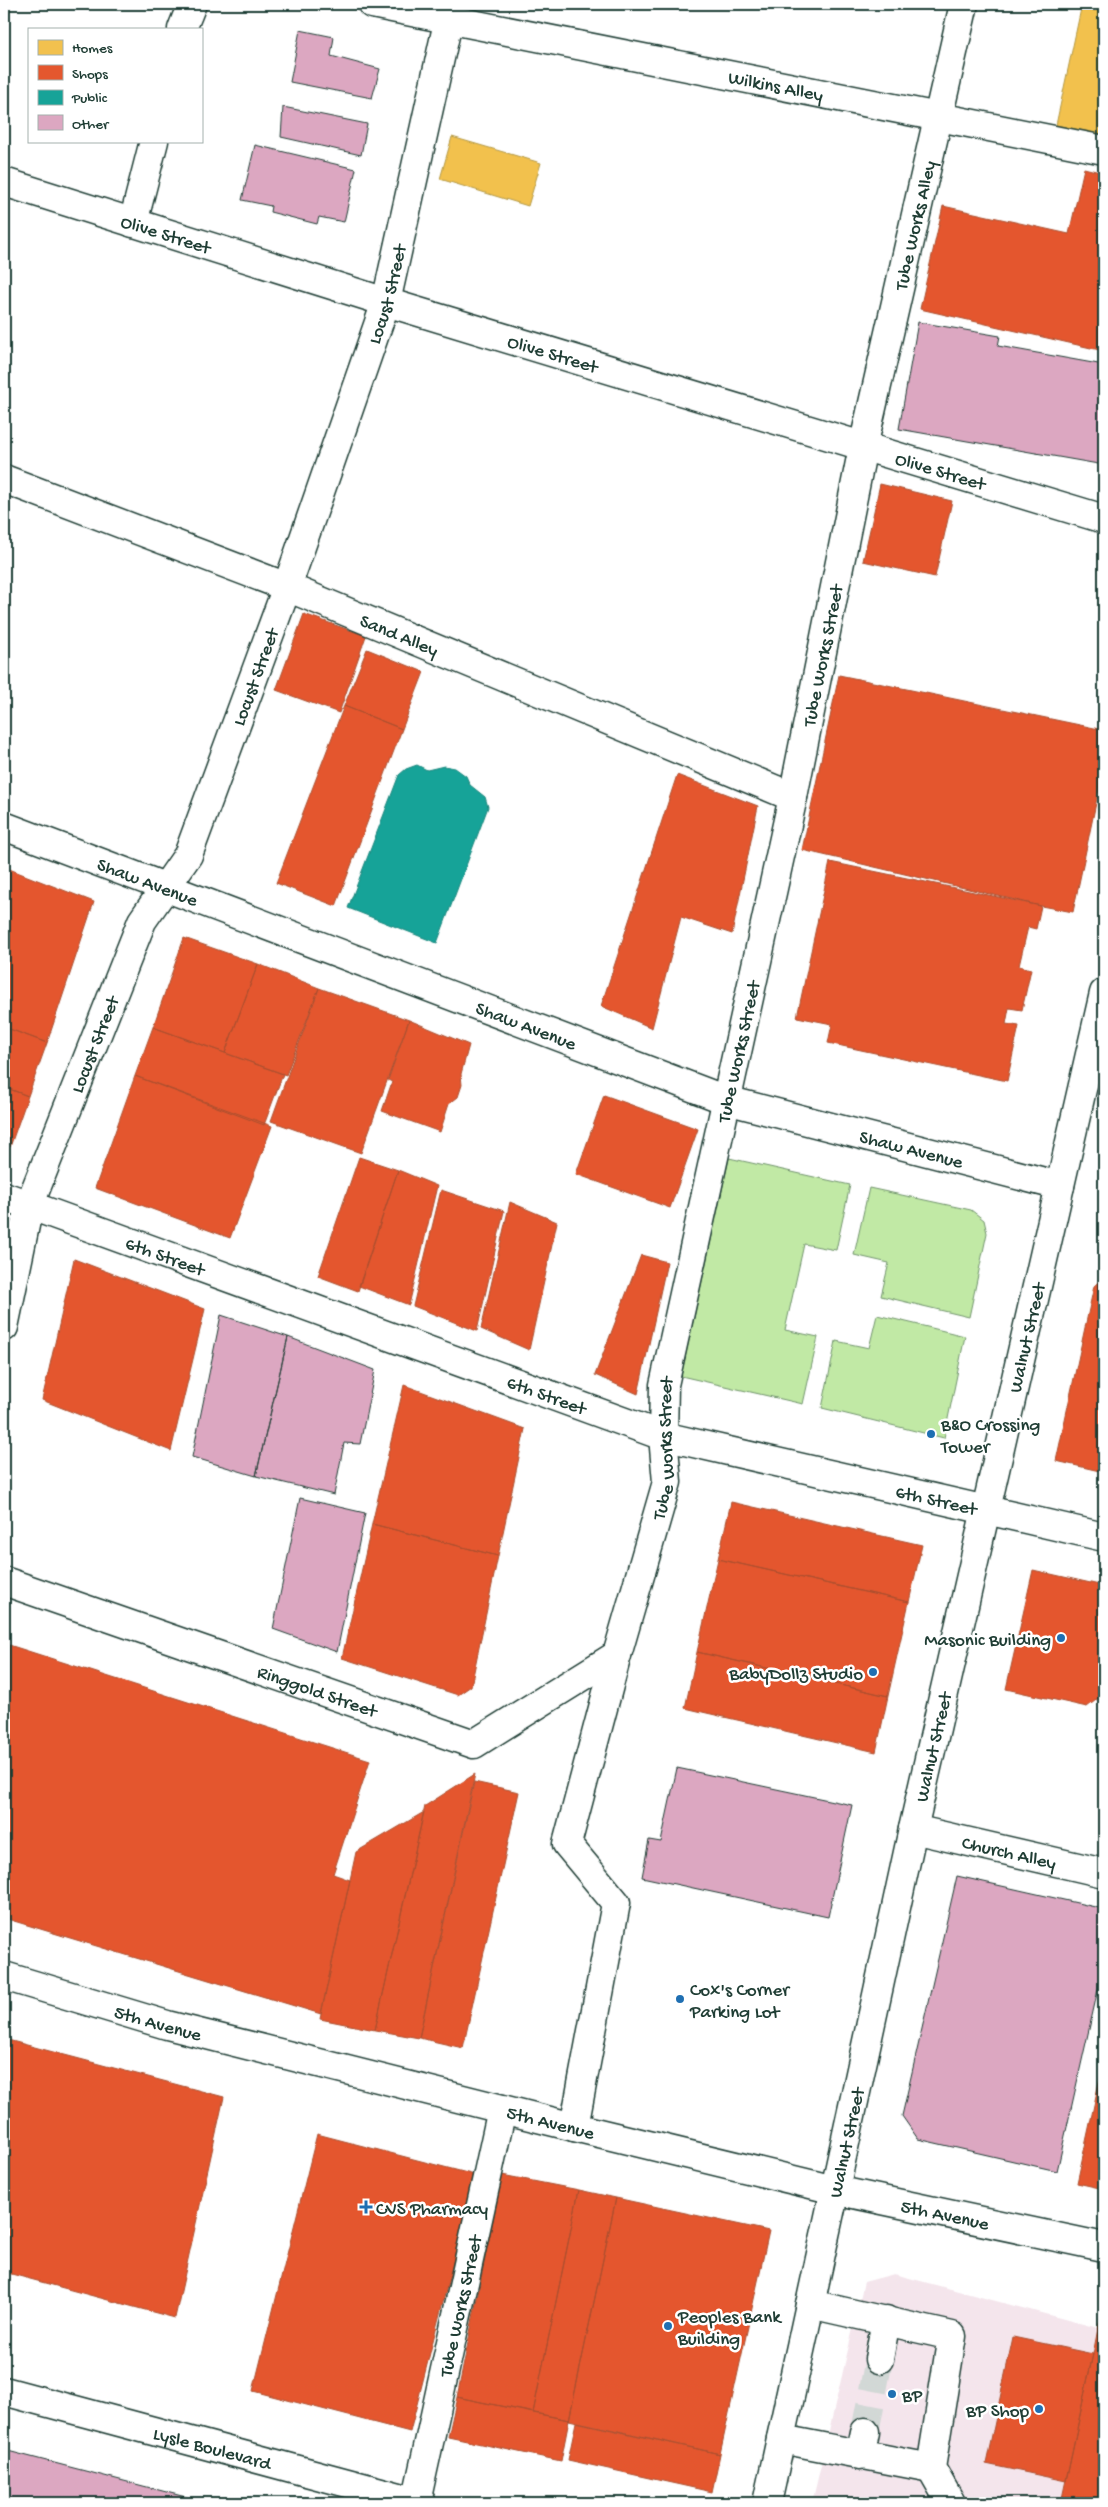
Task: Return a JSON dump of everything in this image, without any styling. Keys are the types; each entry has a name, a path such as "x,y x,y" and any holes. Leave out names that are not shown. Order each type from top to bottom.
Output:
{"street":[{"path":"182,28 185,17 192,4"},
{"name":"Wilkins Alley","path":"372,4 450,11 1104,150"},
{"name":"Tube Works Alley","path":"863,447 964,4"},
{"name":"Locust Street","path":"4,1327 29,1206 142,920 188,855 287,587 386,302 450,11"},
{"path":"133,222 154,142"},
{"name":"Olive Street","path":"4,182 386,302 1104,519"},
{"name":"Tube Works Street","path":"574,2127 616,1902 567,1844 617,1654 667,1482 663,1436 664,1385 793,797 863,447"},
{"name":"Sand Alley","path":"4,479 287,587 793,797"},
{"name":"Shaw Avenue","path":"4,826 164,889 726,1100 1060,1186"},
{"name":"Walnut Street","path":"767,2503 913,1829 987,1512 1104,993"},
{"name":"6th Street","path":"4,1196 663,1436 987,1512 1104,1537"},
{"name":"Ringgold Street","path":"4,1581 474,1744 617,1654"},
{"name":"Church Alley","path":"913,1829 1104,1873"},
{"name":"5th Avenue","path":"4,1976 167,2025 574,2127 835,2190 1104,2247"},
{"name":"Tube Works Street","path":"419,2503 502,2109"},
{"path":"810,2304 952,2336 931,2468 951,2503"},
{"path":"879,2359 886,2320"},
{"name":"Lysle Boulevard","path":"4,2392 419,2503"},
{"path":"781,2439 862,2444 931,2468"}],"shaded area":[{"path":"894,2274 1098,2328 1061,2503 812,2503 864,2282"}],"green space":[{"path":"729,1158 850,1185 836,1250 804,1244 785,1330 818,1337 803,1404 681,1376"},
{"path":"869,1188 971,1210 984,1220 987,1233 969,1317 881,1296 889,1263 854,1255"},
{"path":"877,1315 965,1336 944,1438 822,1408 836,1341 869,1348"}],"building: Homes":[{"path":"1082,4 1104,4 1104,135 1056,125"},
{"path":"452,137 541,163 528,206 440,179"}],"building: Shops":[{"path":"4,4 11,4 4,26"},
{"path":"1084,168 1104,173 1104,351 920,309 943,206 1069,234"},
{"path":"880,484 952,501 935,577 863,561"},
{"path":"304,614 366,636 339,713 276,690"},
{"path":"367,649 424,672 402,729 344,706"},
{"path":"839,675 1104,730 1104,765 1073,912 802,850"},
{"path":"344,706 402,729 336,906 276,883"},
{"path":"677,775 758,806 732,934 681,917 652,1028 601,1006"},
{"path":"830,862 1041,906 1036,929 1028,927 1019,966 1031,969 1022,1010 1009,1008 1006,1024 1019,1026 1007,1081 828,1043 832,1024 797,1017"},
{"path":"4,867 94,902 47,1043 4,1027"},
{"path":"184,938 258,964 225,1053 153,1027"},
{"path":"258,964 319,988 286,1075 225,1053"},
{"path":"319,988 409,1020 361,1153 271,1121"},
{"path":"409,1020 469,1045 461,1074 462,1085 458,1097 449,1104 440,1132 382,1111 392,1082 388,1080"},
{"path":"4,1027 47,1043 28,1096 4,1087"},
{"path":"153,1027 283,1074 264,1125 135,1076"},
{"path":"135,1076 272,1126 230,1238 95,1188"},
{"path":"4,1087 28,1096 10,1147 4,1145"},
{"path":"604,1095 698,1129 670,1208 576,1174"},
{"path":"359,1157 398,1170 358,1291 318,1276"},
{"path":"398,1170 437,1186 409,1305 359,1286"},
{"path":"441,1190 504,1211 477,1331 413,1306"},
{"path":"510,1202 557,1222 529,1350 481,1329"},
{"path":"641,1255 667,1262 638,1394 595,1375"},
{"path":"74,1259 205,1309 171,1451 42,1400"},
{"path":"1104,1277 1104,1472 1056,1461 1094,1286"},
{"path":"404,1385 525,1429 498,1556 372,1524"},
{"path":"731,1502 922,1545 909,1602 718,1559"},
{"path":"372,1524 498,1556 471,1686 458,1695 342,1658"},
{"path":"718,1559 909,1602 888,1696 697,1652"},
{"name":"Masonic Building","path":"1033,1570 1104,1586 1104,1694 1087,1707 1006,1689"},
{"path":"9,1645 370,1760 333,1874 350,1880 321,2014 4,1918 4,1662"},
{"path":"697,1652 888,1696 876,1752 685,1708"},
{"path":"475,1774 419,2038 375,2030 425,1806"},
{"path":"474,1782 519,1792 463,2048 419,2038"},
{"path":"424,1812 375,2030 320,2019 356,1852"},
{"path":"4,2039 224,2097 175,2318 4,2272"},
{"path":"1104,2059 1104,2189 1077,2183"},
{"path":"317,2134 475,2175 410,2432 253,2391"},
{"path":"502,2175 579,2190 533,2413 457,2397"},
{"path":"579,2190 616,2198 569,2420 533,2413"},
{"name":"Peoples Bank Building","path":"616,2198 769,2231 720,2454 569,2420"},
{"path":"1103,2303 1104,2503 1061,2503 1093,2354"},
{"name":"BP Shop","path":"1013,2337 1093,2354 1066,2481 986,2464"},
{"path":"457,2397 569,2420 561,2461 448,2437"},
{"path":"576,2422 720,2454 712,2492 568,2460"}],"building: Public":[{"path":"417,765 427,770 444,766 455,768 466,776 470,785 485,797 488,807 437,943 348,908 399,775 406,769"}],"building: Other":[{"path":"300,30 334,37 331,56 380,69 372,98 290,82"},
{"path":"283,107 367,124 361,155 281,137"},
{"path":"255,145 356,169 344,222 319,217 317,224 270,212 271,206 242,200"},
{"path":"918,322 1000,336 998,346 1104,365 1104,465 899,429"},
{"path":"221,1315 288,1337 256,1476 192,1457"},
{"path":"288,1337 375,1370 360,1444 344,1443 334,1495 256,1476"},
{"path":"300,1498 365,1513 337,1652 273,1629"},
{"path":"677,1768 852,1805 828,1917 642,1877 649,1840 661,1842"},
{"path":"957,1876 1104,1909 1104,1963 1057,2171 918,2139 902,2116"},
{"path":"4,2450 209,2503 4,2503"}],"tunnel":[{"path":"865,2432 879,2359"}],"place":[{"name":"B&O Crossing Tower","path":"931,1434"},
{"name":"Masonic Building","path":"1061,1638"},
{"name":"BabyDollz Studio","path":"873,1672"},
{"name":"Cox's Corner Parking Lot","path":"680,1999"},
{"name":"CVS Pharmacy","path":"366,2207"},
{"name":"Peoples Bank Building","path":"668,2326"},
{"name":"BP","path":"892,2394"},
{"name":"BP Shop","path":"1039,2409"}]}
